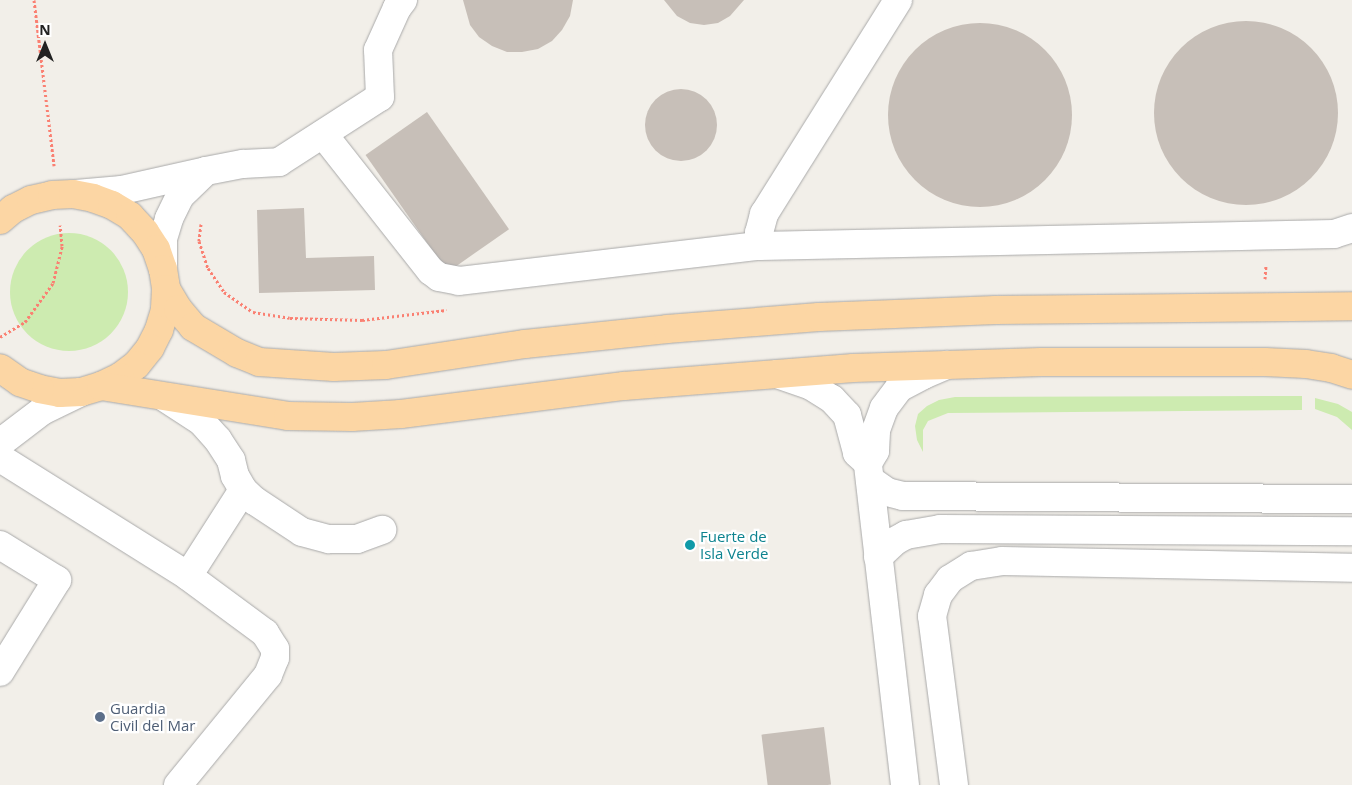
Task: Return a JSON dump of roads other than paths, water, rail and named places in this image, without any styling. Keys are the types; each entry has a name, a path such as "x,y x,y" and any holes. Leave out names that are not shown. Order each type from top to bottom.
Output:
{"main road":[{"path":"4,214 38,198 73,194 100,200 130,216 145,232 156,249 165,279 178,309 193,327 237,354 259,362 334,367 386,365 525,344 667,329 819,318 1006,310 1352,306"},
{"path":"91,389 120,377 136,365 150,348 159,330 165,310 165,279"},
{"path":"0,368 20,382 40,390 60,392 91,389 164,397 288,416 352,417 401,414 624,386 852,368 1041,362 1265,362 1306,364 1331,368 1352,375"}],"street":[{"path":"73,194 122,190 243,164 279,162 380,97 378,50 397,8 403,0"},
{"path":"759,246 759,233 764,214 898,0"},
{"path":"323,134 431,271 448,280 459,281 759,246 1334,234 1352,228"},
{"path":"165,279 163,239 169,218 180,196 206,171"},
{"path":"905,785 869,471 875,451 876,430 884,408 899,388 923,375 949,365"},
{"path":"777,374 811,386 832,399 847,415 858,453 869,471 887,492 903,496 1352,500"},
{"path":"0,443 42,411 91,389"},
{"path":"164,397 201,421 218,440 231,460 235,476 243,490 255,501 302,532 329,539 357,539 382,530"},
{"path":"0,458 188,576 265,634 275,649 276,658 268,675 178,785"},
{"path":"188,576 243,490"},
{"path":"878,557 895,541 906,535 940,529 1352,531"},
{"path":"0,545 56,580 0,672"},
{"path":"954,785 932,616 938,596 950,579 972,566 1002,561 1352,568"}],"place":[{"name":"Fuerte de Isla Verde","path":"690,545"},
{"name":"Guardia Civil del Mar","path":"100,717"}]}
